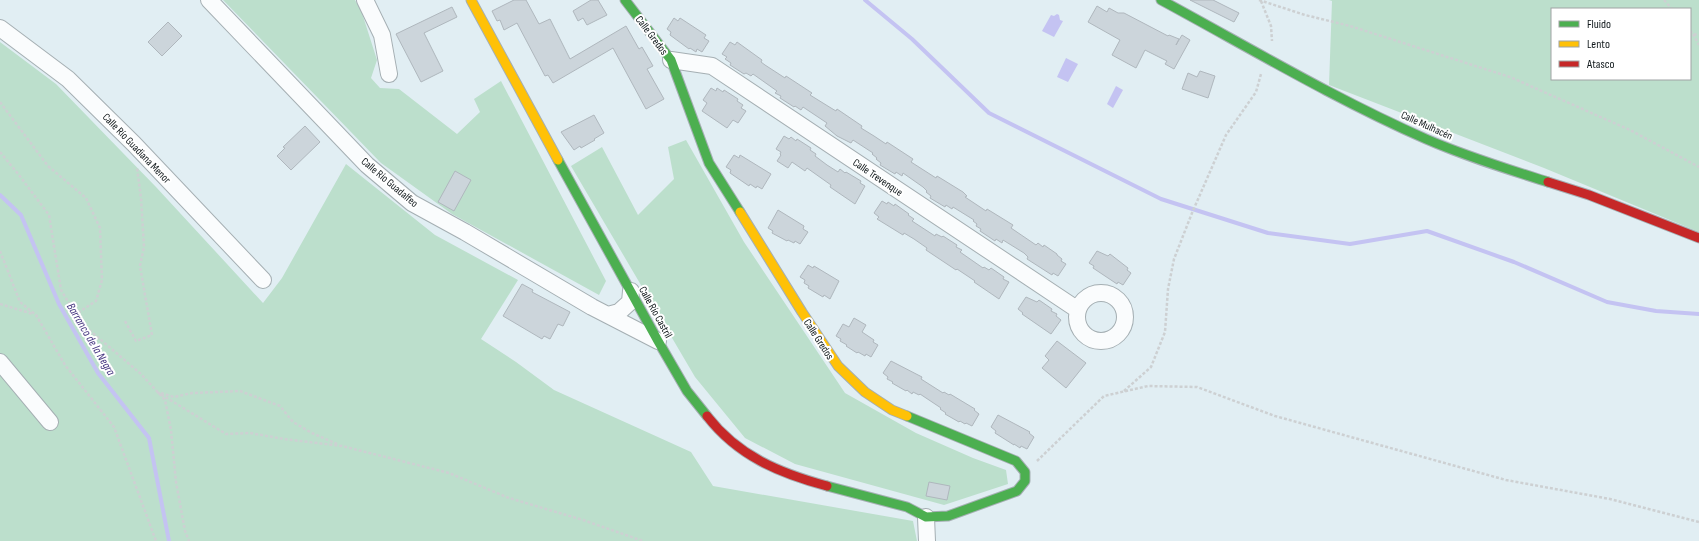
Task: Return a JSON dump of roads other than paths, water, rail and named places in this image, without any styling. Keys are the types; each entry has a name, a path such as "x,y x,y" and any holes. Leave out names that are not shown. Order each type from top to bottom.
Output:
{"street":[{"name":"Calle Río Guadalfeo","path":"209,0 367,164 412,203 465,232 592,307 658,341"},
{"path":"365,0 382,35 389,74"},
{"name":"Calle Río Castril","path":"471,0 658,341 692,396 712,424 740,449 768,466 802,479 907,507 926,517"},
{"name":"Calle Gredos","path":"625,0 671,60 686,104 709,162 802,312 838,366 865,392 892,410 1016,461 1024,472 1025,481 1017,491 948,516 926,517"},
{"name":"Calle Mulhacén","path":"1161,0 1342,98 1426,139 1494,165 1589,195 1699,238"},
{"name":"Calle Río Guadiana Menor","path":"0,28 68,79 134,144 263,280"},
{"name":"Calle Trevenque","path":"671,60 712,66 1078,310"},
{"path":"608,314 619,312 630,302 631,291"},
{"path":"0,362 50,422"},
{"path":"926,517 927,541"}],"water":[{"path":"1057,14 1059,15 1060,20 1063,21 1054,37 1042,31 1051,15 1054,16"},
{"path":"1066,58 1078,64 1068,82 1057,77"},
{"path":"1116,86 1123,90 1113,108 1107,104"}],"waterway":[{"path":"865,0 912,39 989,113 1161,199 1268,233 1350,244 1427,231 1514,262 1607,302 1656,311 1699,314"},
{"name":"Barranco de la Negra","path":"0,195 21,215 59,304 98,373 149,438 169,541"}]}
